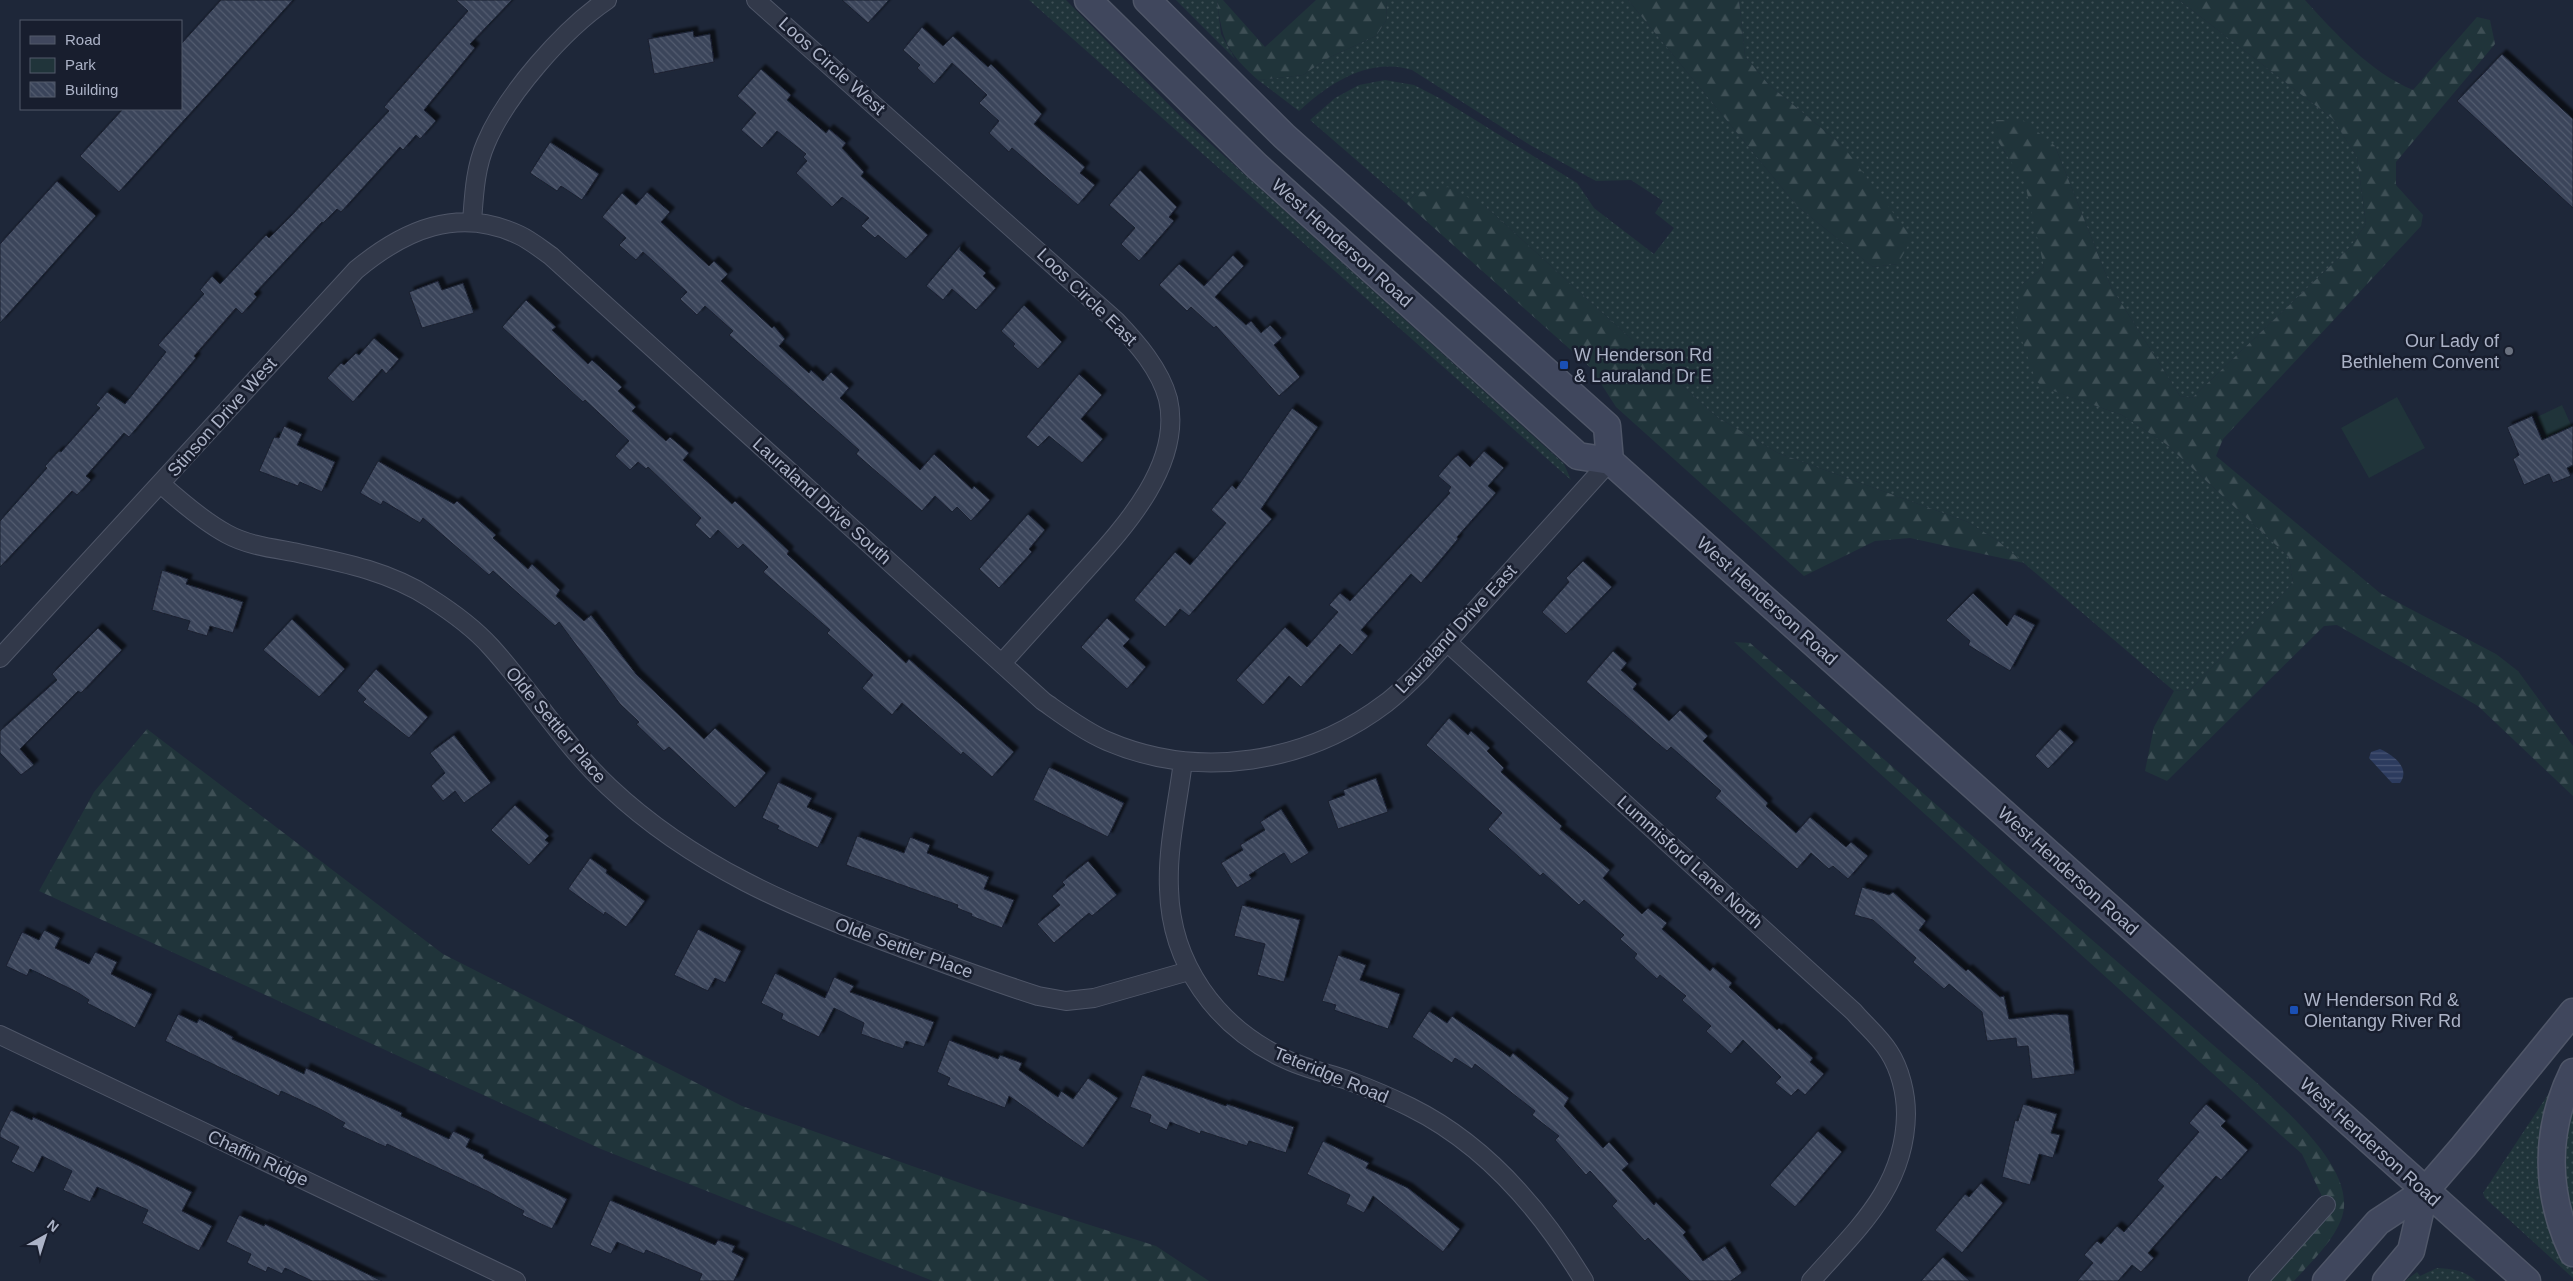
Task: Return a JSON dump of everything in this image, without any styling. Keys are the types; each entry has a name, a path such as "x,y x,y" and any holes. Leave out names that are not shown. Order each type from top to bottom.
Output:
{"main road":[{"name":"West Henderson Road","path":"1088,0 1257,166 1578,456 1610,461 2527,1281"},
{"path":"1147,0 1284,136 1607,426 1610,461"},
{"path":"2326,1281 2378,1222 2425,1191 2573,1012"},
{"path":"2573,1072 2553,1130 2551,1161 2552,1183 2559,1219 2573,1253"},
{"path":"2386,1281 2411,1251 2425,1191"}],"street":[{"path":"472,222 474,183 485,144 505,107 566,35 589,12 608,0"},
{"name":"Loos Circle West","path":"756,0 907,132"},
{"name":"Loos Circle East","path":"907,132 1116,321 1136,342 1157,373 1168,399 1170,424 1165,450 1157,475 1138,507 1112,540 1002,664"},
{"name":"Stinson Drive West","path":"0,658 356,270 378,251 408,234 439,224 472,222"},
{"name":"Lauraland Drive South","path":"472,222 496,226 521,236 551,256 1002,664 1051,706 1073,722 1107,741 1147,754 1183,761"},
{"name":"Lauraland Drive East","path":"1183,761 1246,761 1281,755 1315,744 1386,703 1420,672 1610,461"},
{"name":"Olde Settler Place","path":"161,484 183,504 228,535 253,544 359,567 394,578 436,602 459,618 490,646 566,741 608,787 651,823 738,880 833,923 1038,996 1066,1001 1094,998 1189,971"},
{"name":"Lummisford Lane North","path":"1447,642 1854,1012 1889,1052 1899,1074 1906,1101 1906,1134 1897,1168 1864,1222 1810,1281"},
{"name":"Teteridge Road","path":"1183,761 1169,868 1173,926 1189,971 1214,1008 1257,1044 1284,1059 1348,1081 1410,1107 1464,1142 1504,1177 1548,1224 1584,1281"},
{"name":"Chaffin Ridge","path":"0,1036 516,1281"},
{"path":"2258,1281 2326,1205"}],"green space":[{"path":"1029,0 1066,0 1180,116 1564,464 1571,480"},
{"path":"1176,0 1217,0 1221,34 1235,59"},
{"path":"1217,0 1223,0 1265,47 1316,0 1386,0 1387,19 1376,36 1328,58 1303,75 1258,80 1239,61 1228,45 1221,26"},
{"path":"1386,0 1628,0 1797,206 1873,267 1898,264 1843,146 1768,84 1745,56 1739,0 2179,0 2333,119 2357,157 2366,224 2350,247 2192,398 2180,396 2111,287 2055,146 1996,120 1998,140 2026,185 2037,226 2044,267 2020,286 2036,381 2046,388 2122,415 2166,444 2289,557 2293,583 2191,689 2174,691 1998,541 1968,522 1778,453 1717,417 1485,206 1416,193 1406,203 1310,120 1335,98 1359,85 1385,80 1414,85 1443,100 1577,183 1594,208 1654,254 1674,228 1655,213 1663,201 1631,180 1596,181 1530,145 1412,70 1380,67 1351,75 1324,91 1299,111 1258,80 1303,75 1328,58 1376,36 1387,19"},
{"path":"1628,0 1739,0 1745,56 1768,84 1843,146 1912,238 1898,264 1873,267 1797,206"},
{"path":"2179,0 2305,0 2341,39 2368,63 2413,90 2477,17 2490,20 2495,44 2396,162 2396,185 2423,215 2421,226 2223,439 2216,456 2380,593 2496,654 2518,671 2573,746 2573,796 2478,706 2337,625 2324,626 2167,781 2145,771 2154,727 2174,691 2191,689 2293,583 2289,557 2166,444 2122,415 2045,388 2036,381 2016,323 2020,286 2044,267 2025,184 1996,138 1996,120 2023,120 2055,146 2111,287 2180,396 2192,398 2350,247 2366,224 2357,157 2333,119"},
{"path":"1448,187 1485,206 1717,417 1778,453 1968,522 1998,541 2024,563 1910,538 1875,541 1804,576 1616,407 1591,368 1406,203 1416,193"},
{"path":"2397,397 2425,448 2369,478 2341,428"},
{"path":"2562,405 2572,427 2547,438 2537,417"},
{"path":"1734,642 1750,643 2257,1083 2302,1127 2331,1163 2340,1183 2344,1202 2341,1220 2332,1237 2294,1281 2261,1281 2326,1205 2302,1154"},
{"path":"147,729 443,954 742,1106 980,1190 1156,1246 1209,1281 933,1281 601,1149 39,891 94,792"},
{"path":"2557,1081 2554,1234 2573,1272 2573,1278 2485,1198 2483,1193"},
{"path":"2573,1096 2573,1229 2566,1207 2564,1126"},
{"path":"2437,1268 2467,1274 2476,1281 2405,1281 2417,1272 2420,1276"}],"water":[{"path":"2380,749 2395,758 2402,767 2403,777 2400,783 2392,783 2369,758 2371,752"}],"building":[{"path":"221,0 293,0 119,192 80,156 122,110 182,110 182,43"},
{"path":"456,0 512,0 470,44 475,48 424,110 436,121 420,139 416,135 403,150 400,147 341,212 337,209 322,222 254,294 257,297 242,314 236,308 194,356 196,358 129,437 124,433 86,476 91,480 77,495 72,491 0,567 0,521 47,468 45,466 59,451 61,452 100,408 96,405 107,392 125,404 166,352 158,345 204,294 200,290 212,276 220,284 266,235 269,238 291,216 389,111 384,107 468,11"},
{"path":"842,0 889,0 868,23"},
{"path":"922,27 943,46 953,36 988,67 991,64 1042,114 1034,124 1085,167 1080,173 1095,185 1078,205 1012,148 1009,152 989,133 999,121 979,103 987,95 952,63 934,84 917,68 920,65 903,50"},
{"path":"693,31 694,37 710,34 714,62 654,74 648,39"},
{"path":"2502,54 2573,119 2573,208 2457,101"},
{"path":"761,69 791,95 787,100 826,133 829,129 846,143 842,148 864,172 861,176 928,235 906,259 878,235 875,238 861,226 869,218 842,197 832,207 796,173 807,161 803,157 806,154 777,131 762,148 741,130 756,113 737,96"},
{"path":"550,142 599,174 582,200 561,186 557,191 530,173"},
{"path":"1140,170 1177,207 1169,217 1174,221 1139,261 1121,244 1135,228 1109,205"},
{"path":"57,181 96,216 0,323 0,244"},
{"path":"647,192 670,212 661,222 709,266 714,261 728,274 721,281 772,328 774,326 785,339 779,346 809,373 811,370 823,381 831,372 849,388 840,398 920,470 934,454 972,489 974,486 990,500 971,521 957,507 952,512 935,496 922,511 856,454 859,450 729,335 733,331 705,306 697,315 680,299 687,292 643,252 636,260 619,245 626,238 602,217 622,193 636,205"},
{"path":"960,246 960,250 986,273 983,276 996,288 976,310 952,289 943,300 926,286"},
{"path":"1233,255 1244,266 1215,297 1246,325 1251,321 1261,333 1270,325 1282,338 1274,345 1300,377 1279,396 1216,326 1214,328 1191,307 1187,311 1159,285 1179,264 1204,286"},
{"path":"438,281 442,290 463,283 474,313 422,328 409,292"},
{"path":"526,300 556,327 552,330 588,364 592,360 622,387 618,391 636,407 632,411 666,441 670,437 689,453 683,460 732,504 735,501 789,551 787,554 906,663 909,659 1014,752 992,777 963,752 961,755 902,703 892,715 862,688 873,675 827,633 830,630 763,572 768,567 743,544 738,549 718,530 710,539 695,525 701,518 648,467 646,469 638,462 630,470 615,456 629,441 585,400 583,402 502,327"},
{"path":"1024,305 1062,342 1038,369 1013,346 1015,344 1001,331"},
{"path":"374,338 399,359 386,374 382,369 353,402 327,378 341,363 344,365 356,353 359,355"},
{"path":"1079,374 1102,395 1081,419 1103,439 1082,463 1049,436 1038,447 1026,437"},
{"path":"1292,408 1318,427 1261,509 1272,519 1189,616 1180,609 1165,627 1134,600 1175,552 1190,565 1226,523 1211,510 1232,485 1236,489"},
{"path":"2532,416 2542,440 2573,426 2573,465 2567,468 2571,476 2553,483 2549,474 2524,485 2513,459 2519,455 2507,427"},
{"path":"284,426 302,434 297,445 335,462 322,492 300,482 298,486 259,471 274,437 279,438"},
{"path":"1484,451 1504,468 1488,486 1496,493 1457,537 1458,539 1421,583 1411,574 1361,630 1368,636 1352,655 1340,644 1301,687 1289,676 1263,705 1236,680 1285,627 1307,647 1338,612 1329,605 1340,593 1350,601 1450,493 1448,491 1451,487 1438,476 1453,459 1458,455 1470,467"},
{"path":"378,461 454,504 457,501 496,535 493,538 528,569 532,564 560,590 556,596 584,621 591,615 636,674 704,739 715,728 766,773 735,808 669,747 664,751 636,724 639,722 620,704 559,622 555,626 493,571 489,575 423,518 420,523 383,501 381,505 360,493"},
{"path":"1028,514 1045,530 1029,549 1032,552 999,588 979,569"},
{"path":"1583,561 1612,587 1566,634 1542,612 1569,582 1566,578"},
{"path":"162,570 188,579 186,584 243,602 233,633 210,626 207,636 187,630 190,621 152,610"},
{"path":"1973,593 2007,626 2014,614 2035,625 2010,671 1968,645 1970,641 1946,620"},
{"path":"1107,618 1130,639 1123,646 1146,667 1127,689 1081,647"},
{"path":"292,619 345,669 319,697 263,650"},
{"path":"98,628 122,650 81,693 78,691 20,749 34,765 21,775 0,753 0,731 57,680 52,674"},
{"path":"1613,651 1627,663 1621,670 1637,684 1633,689 1669,721 1680,710 1708,736 1703,741 1768,803 1766,806 1796,833 1810,817 1846,847 1851,842 1868,856 1848,879 1833,866 1829,869 1811,853 1797,869 1715,798 1721,791 1671,747 1667,751 1586,682"},
{"path":"376,669 428,717 409,738 363,702 366,699 357,691"},
{"path":"1449,718 1468,735 1471,731 1490,748 1487,751 1504,768 1501,772 1562,826 1560,829 1610,870 1603,878 1642,914 1648,908 1667,923 1662,929 1710,971 1713,967 1732,983 1729,987 1777,1030 1779,1028 1813,1058 1810,1062 1824,1074 1805,1095 1798,1089 1791,1096 1775,1083 1781,1077 1743,1040 1731,1054 1706,1031 1711,1026 1682,1000 1686,996 1660,975 1657,979 1634,958 1637,954 1620,939 1624,935 1584,900 1579,905 1543,873 1540,876 1488,829 1502,813 1426,745"},
{"path":"2060,729 2074,742 2048,769 2035,756"},
{"path":"454,735 491,783 464,803 455,791 443,801 431,786 445,773 430,753"},
{"path":"1049,767 1124,803 1108,837 1033,800"},
{"path":"1376,778 1388,812 1338,829 1328,801 1345,795 1343,790"},
{"path":"778,782 812,798 807,807 832,818 818,848 777,829 779,826 762,818"},
{"path":"515,805 549,836 545,840 549,843 529,865 491,830"},
{"path":"1281,809 1309,853 1291,864 1284,853 1249,875 1252,879 1237,888 1221,863 1243,850 1240,845 1265,830 1260,822"},
{"path":"857,836 904,853 910,837 930,845 927,853 989,877 984,889 1014,900 1002,928 971,916 972,914 957,908 958,905 846,865"},
{"path":"590,858 607,870 606,873 645,901 626,927 605,912 604,915 568,889"},
{"path":"1088,861 1117,895 1092,916 1089,913 1054,943 1037,924 1060,905 1052,896 1065,885 1062,882"},
{"path":"1862,887 1889,895 1893,892 1926,921 1919,930 1966,971 1968,969 2000,997 2004,996 2009,1019 2055,1014 2068,1015 2075,1074 2032,1079 2028,1046 2017,1047 2016,1038 1987,1041 1982,1012 1949,984 1944,989 1913,962 1916,958 1873,920 1854,915"},
{"path":"1242,905 1300,920 1284,982 1257,975 1265,944 1234,936"},
{"path":"698,929 741,951 725,983 715,978 708,991 674,975"},
{"path":"44,930 60,938 55,948 89,964 95,952 117,962 111,974 152,994 135,1028 87,1003 89,1000 77,992 30,969 27,976 6,966 22,932 39,940"},
{"path":"1338,955 1366,965 1360,980 1400,994 1388,1029 1334,1010 1336,1005 1322,1001"},
{"path":"775,973 825,998 834,977 854,986 850,992 934,1022 924,1047 906,1041 903,1049 861,1034 864,1023 834,1008 819,1037 781,1019 783,1014 761,1003"},
{"path":"1429,1011 1447,1023 1452,1016 1510,1057 1513,1053 1569,1098 1564,1106 1603,1148 1609,1142 1629,1164 1622,1170 1654,1205 1656,1202 1686,1232 1683,1235 1703,1261 1725,1246 1742,1273 1731,1281 1690,1281 1648,1238 1645,1241 1612,1206 1617,1201 1590,1171 1586,1175 1555,1140 1559,1136 1532,1115 1535,1111 1475,1064 1472,1069 1455,1058 1452,1063 1412,1037"},
{"path":"178,1014 197,1023 199,1019 233,1037 232,1039 304,1074 306,1068 402,1113 401,1116 449,1139 453,1131 470,1139 466,1147 484,1155 483,1158 567,1199 552,1229 522,1215 524,1211 487,1191 387,1144 386,1147 342,1127 345,1123 322,1110 281,1091 279,1096 165,1041"},
{"path":"949,1040 998,1059 1000,1055 1022,1063 1019,1070 1058,1097 1061,1091 1073,1099 1088,1078 1118,1098 1083,1148 1009,1096 1005,1108 947,1085 950,1078 937,1072"},
{"path":"1142,1075 1226,1106 1227,1104 1294,1127 1286,1153 1249,1141 1247,1146 1201,1131 1200,1134 1170,1122 1167,1130 1149,1122 1151,1115 1130,1107"},
{"path":"2023,1104 2057,1114 2051,1133 2060,1135 2053,1158 2039,1154 2030,1185 2002,1177 2015,1120 2018,1121"},
{"path":"2206,1104 2226,1121 2221,1126 2248,1150 2221,1180 2216,1176 2148,1253 2154,1258 2141,1272 2132,1265 2118,1281 2077,1281 2093,1263 2084,1255 2097,1241 2101,1244 2117,1226 2124,1232 2164,1186 2157,1180 2199,1132 2189,1123"},
{"path":"11,1110 32,1120 33,1117 192,1192 182,1211 212,1226 199,1251 142,1223 148,1210 97,1187 90,1202 63,1190 72,1171 42,1156 34,1173 11,1162 19,1147 0,1137 0,1132"},
{"path":"1818,1131 1842,1152 1795,1207 1770,1185"},
{"path":"1323,1141 1369,1163 1366,1168 1408,1188 1460,1229 1443,1252 1373,1196 1364,1213 1346,1204 1350,1195 1307,1174"},
{"path":"1981,1183 2003,1203 1962,1253 1935,1230 1965,1194 1969,1197"},
{"path":"610,1200 715,1245 718,1240 735,1246 732,1252 744,1258 734,1281 699,1281 702,1274 646,1250 644,1254 617,1242 611,1254 590,1245"},
{"path":"239,1215 264,1226 265,1224 382,1281 312,1281 285,1268 282,1274 268,1267 266,1272 247,1263 251,1254 226,1242"},
{"path":"1943,1257 1970,1281 1921,1281"}],"place":[{"name":"Our Lady of Bethlehem Convent","path":"2509,351"},
{"name":"W Henderson Rd & Lauraland Dr E","path":"1564,365"},
{"name":"W Henderson Rd & Olentangy River Rd","path":"2294,1010"}]}
